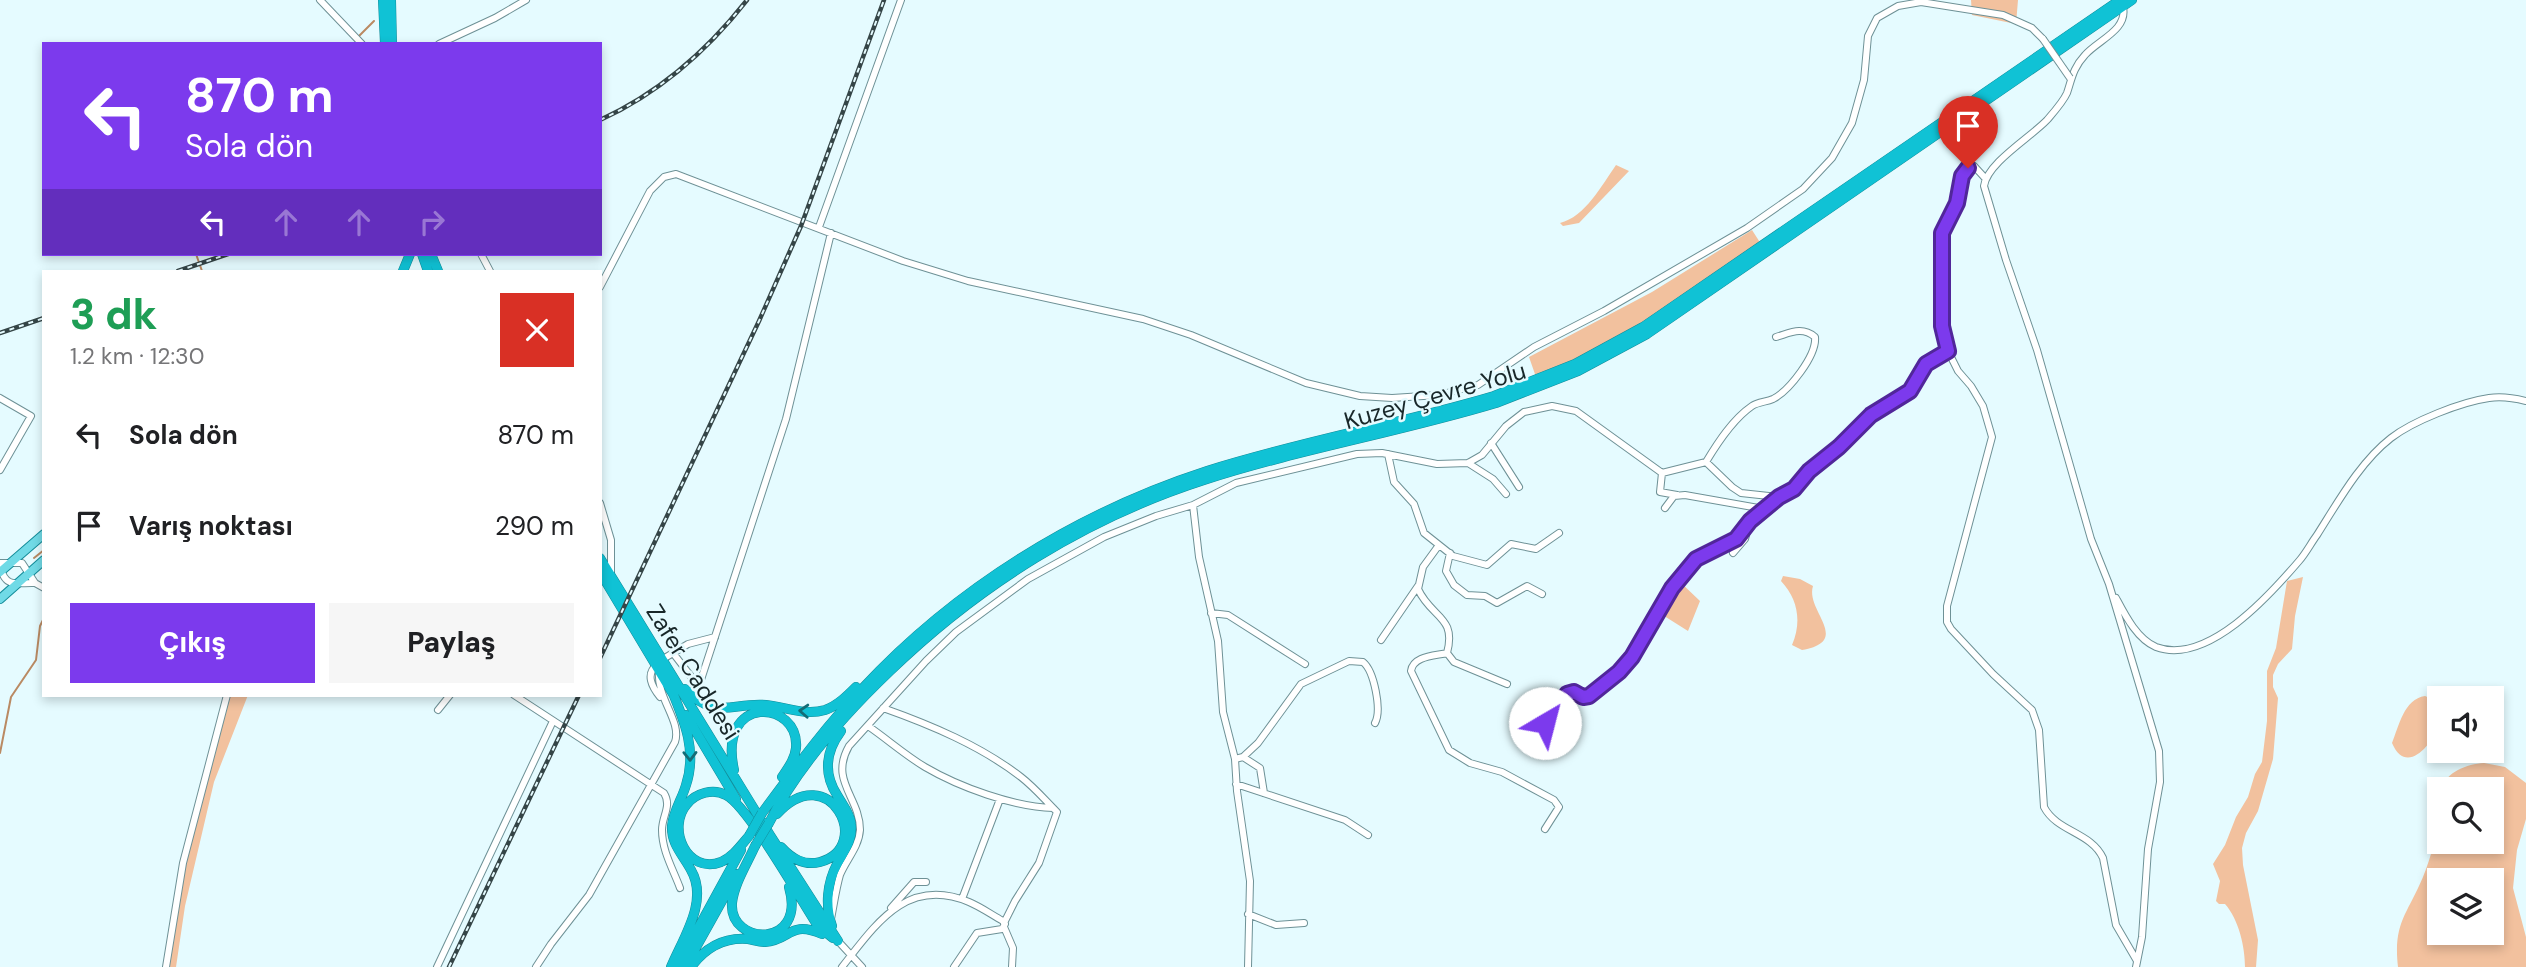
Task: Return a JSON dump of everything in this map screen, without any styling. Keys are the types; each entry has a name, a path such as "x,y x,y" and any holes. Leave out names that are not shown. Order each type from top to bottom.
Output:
{"highway":[{"path":"383,0 392,42"},
{"path":"385,42 391,0"},
{"name":"Kuzey Çevre Yolu","path":"758,810 839,714 899,651 974,589 1037,548 1085,522 1154,491 1237,462 1494,396 1606,349 1687,299 2121,3 2132,0"},
{"name":"Kuzey Çevre Yolu","path":"755,846 778,805 822,744 857,705 943,623 1017,569 1077,535 1187,486 1241,469 1496,403 1578,371 1608,356 1690,306 2121,3"},
{"name":"Zafer Caddesi","path":"602,562 672,691 748,817"},
{"name":"Zafer Caddesi","path":"602,575 660,665 674,678 758,810 770,835"},
{"path":"674,678 695,698 723,709 761,704 803,712 824,710 841,700 896,650 937,618"},
{"path":"838,941 831,922 829,889 832,874 846,850 851,824 830,779 827,765 829,752 843,728 903,659"},
{"path":"671,967 695,910 698,891 693,872 672,835 675,813 689,778 691,763 688,733 672,691"},
{"path":"677,967 749,836 758,810 790,766 796,750 794,736 783,719 772,713 759,711 743,719 736,727 732,760 735,775"},
{"path":"749,836 726,859 712,864 699,861 680,843 680,817 685,805 693,797 717,792 727,796 748,817 818,926 838,941"},
{"path":"769,823 790,802 808,796 824,797 830,801 841,813 845,825 842,842 833,856 812,863 793,858 770,835"},
{"path":"770,835 838,941"},
{"path":"755,846 739,880 732,905 735,919 746,930 761,935 773,934 790,919 793,901 782,870"},
{"path":"685,967 755,846"},
{"path":"691,967 710,947 730,940 765,942 797,929 814,931 838,941"}],"main road":[{"path":"0,568 13,561 42,536"},
{"path":"0,599 42,562"}],"street":[{"path":"320,0 360,42"},
{"path":"443,42 526,0"},
{"path":"819,228 901,0"},
{"path":"602,283 650,191 670,175 683,175 903,261 968,281 1149,321 1191,335 1306,383 1360,396 1392,398 1439,395 1478,384 1534,348 1747,228 1803,189 1832,158 1852,123 1864,80 1868,36 1877,18 1898,6 1918,1 2003,15 2032,28 2043,39 2070,78"},
{"path":"1985,178 2046,120 2066,95 2070,78 2085,54 2120,25 2124,16 2121,3"},
{"path":"1976,166 1985,178 1985,195 2037,350 2091,539 2109,584 2159,751 2161,767 2148,849 2142,937 2137,965 2116,925 2100,851 2084,836 2051,818 2044,807 2039,730 2032,710 1993,674 1947,622 1947,606 1955,572 1992,437 1983,406 1958,371 1948,351 1942,326 1942,233 1957,203 1962,176 1970,167 1976,166"},
{"path":"695,698 786,419 831,233"},
{"path":"1662,473 1706,462 1719,441 1753,405 1774,398 1797,376 1815,341 1812,334 1802,330 1776,337"},
{"path":"1548,729 1546,719 1556,712 1567,694 1574,692 1583,697 1589,696 1626,665 1672,588 1696,559 1732,542 1764,509 1794,489 1809,471 1877,411 1910,391 1926,364 1948,351"},
{"path":"2109,584 2127,618 2140,634 2155,646 2177,650 2198,646 2224,633 2248,614 2301,560 2361,470 2392,437 2446,411 2487,398 2505,397 2526,401"},
{"path":"0,398 31,416 0,470"},
{"path":"831,922 841,875 860,832 856,809 843,782 843,761 849,746 946,641 1028,579 1104,537 1156,516 1193,505 1220,489 1244,481 1357,454 1388,454 1428,463 1468,463 1479,457 1506,426 1524,412 1540,407 1561,406 1576,411 1662,473"},
{"path":"1491,443 1519,487"},
{"path":"1388,454 1394,482 1414,504 1424,533 1450,553 1485,565 1509,545 1536,549 1559,533"},
{"path":"1706,462 1741,493 1779,497"},
{"path":"1468,463 1493,479 1506,494"},
{"path":"1662,473 1660,492 1711,498 1764,509"},
{"path":"1665,508 1677,495"},
{"path":"1193,505 1199,557 1219,653 1225,724 1235,759 1250,881 1248,967"},
{"path":"602,511 612,550 610,576"},
{"path":"1733,553 1745,539 1749,524"},
{"path":"1381,640 1418,586 1427,561 1439,545"},
{"path":"1450,553 1447,576 1467,595 1485,596 1499,603 1526,586 1542,594"},
{"path":"13,561 22,563 35,583"},
{"path":"0,568 8,583 35,583 42,587"},
{"path":"1418,586 1420,594 1449,628 1451,636 1447,653"},
{"path":"1211,612 1228,615 1305,664"},
{"path":"536,967 586,900 677,736 676,727 663,699 654,689 651,670 688,644 715,637"},
{"path":"673,653 693,679 701,679"},
{"path":"1447,653 1454,662 1507,684"},
{"path":"1447,653 1416,661 1411,669 1449,750 1470,764 1502,772 1555,800 1559,807 1545,829"},
{"path":"1235,759 1243,757 1258,743 1297,687 1310,678 1349,661 1363,662 1370,671 1379,708 1375,723"},
{"path":"166,967 183,863 226,697"},
{"path":"438,710 448,697"},
{"path":"517,697 664,793 667,799 662,826 664,846 680,888"},
{"path":"883,708 944,732 971,746 1022,778 1057,812 1039,863 1015,901 1004,925 977,933 954,967"},
{"path":"437,967 553,721"},
{"path":"868,726 933,771 1025,807 1053,808"},
{"path":"1243,757 1260,768 1264,793"},
{"path":"1236,784 1345,820 1368,835"},
{"path":"962,900 1000,799"},
{"path":"842,967 913,884 919,880 926,882"},
{"path":"890,910 932,895 962,900 977,906 1004,925 1013,948 1012,967"},
{"path":"1248,914 1276,925 1304,923"},
{"path":"838,941 862,967"}],"shaded area":[{"path":"1971,0 2018,0 2016,24 1972,15"},
{"path":"1616,165 1629,171 1579,223 1563,226 1560,223 1569,220 1585,207"},
{"path":"1752,230 1761,244 1671,306 1597,349 1536,377 1529,357 1652,292"},
{"path":"1783,576 1800,579 1813,586 1812,596 1826,632 1824,640 1817,646 1802,650 1792,645 1797,628 1797,611 1791,595 1781,581"},
{"path":"2303,577 2292,649 2278,664 2273,675 2273,687 2278,698 2273,759 2258,811 2246,833 2242,848 2258,940 2256,967 2245,967 2242,942 2234,918 2225,904 2216,901 2220,881 2213,864 2225,845 2262,762 2267,721 2267,671 2276,648 2287,581"},
{"path":"1679,581 1700,601 1688,631 1661,614"},
{"path":"226,697 247,697 214,782 185,906 176,967 168,967 182,875"},
{"path":"2427,697 2427,746 2418,754 2404,757 2392,743 2407,708 2418,698"},
{"path":"2484,763 2505,767 2526,783 2526,819 2517,850 2513,888 2526,937 2526,967 2398,967 2399,929 2431,854 2504,854 2504,777 2448,777 2464,767"}],"waterway":[{"path":"359,36 374,21"},
{"path":"197,256 202,270"},
{"path":"34,558 42,552"},
{"path":"0,753 11,697 36,660 42,622"}],"railway":[{"path":"602,119 642,97 681,69 732,19 747,0"},
{"path":"602,654 801,226 884,0"},
{"path":"181,270 222,256"},
{"path":"0,333 42,319"},
{"path":"449,967 578,697"}],"route":[{"path":"1545,723 1547,718 1556,712 1567,694 1574,692 1583,697 1589,696 1619,672 1632,657 1672,588 1696,559 1736,539 1750,521 1779,497 1794,489 1809,471 1839,447 1871,415 1910,391 1916,385 1926,364 1948,351 1942,326 1942,233 1957,203 1962,176 1968,168"}]}
